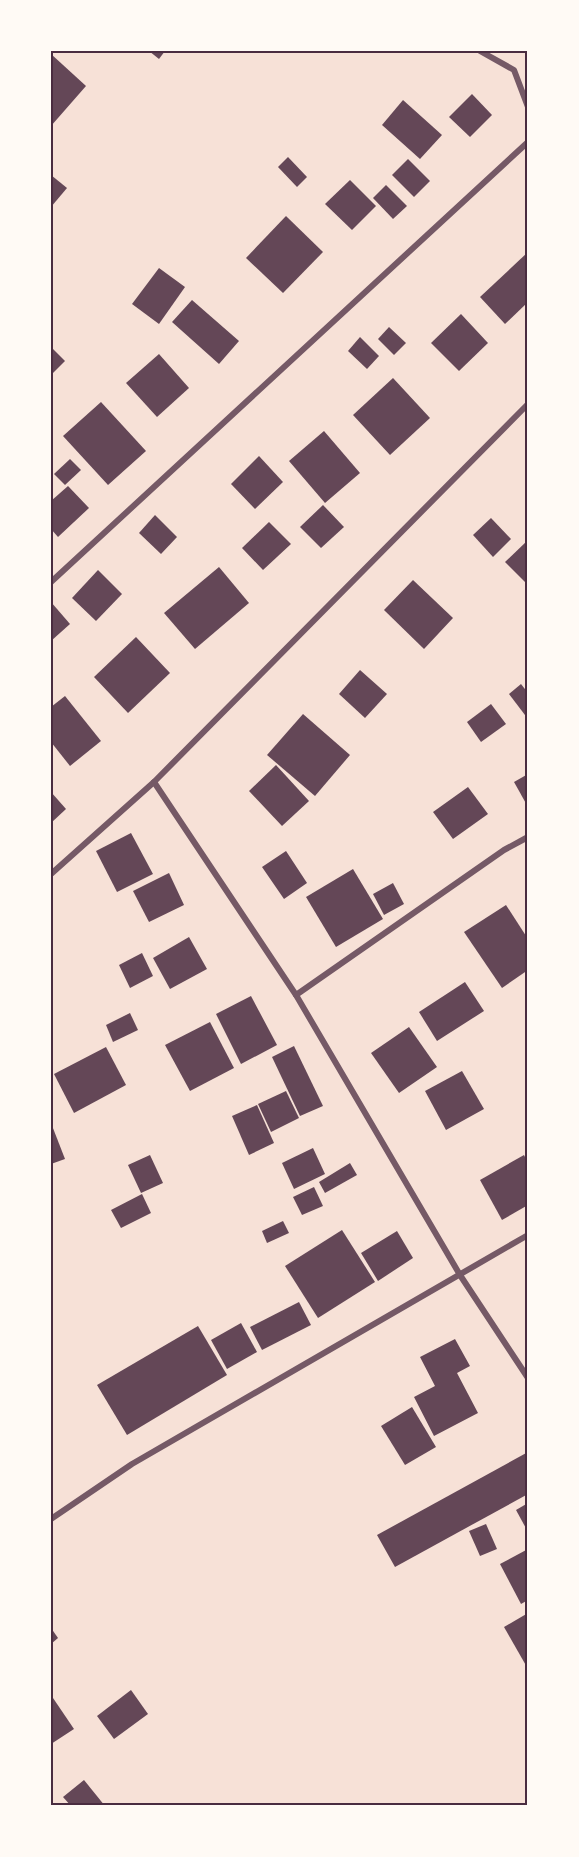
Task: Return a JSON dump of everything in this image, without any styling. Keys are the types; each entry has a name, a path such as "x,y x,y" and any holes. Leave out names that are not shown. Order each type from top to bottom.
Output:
{"street":[{"path":"480,51 514,70 528,107"},
{"path":"51,582 528,142"},
{"path":"51,874 154,782 528,404"},
{"path":"154,782 296,995 460,1275 528,1378"},
{"path":"296,995 504,850 528,837"},
{"path":"51,1519 132,1464 528,1235"}],"building":[{"path":"149,51 165,51 159,59"},
{"path":"51,54 86,86 51,126"},
{"path":"472,94 492,115 470,137 449,117"},
{"path":"403,100 442,135 420,159 382,125"},
{"path":"288,157 307,177 297,187 278,167"},
{"path":"408,159 430,181 414,197 392,175"},
{"path":"51,175 67,188 51,207"},
{"path":"350,180 376,206 352,230 325,204"},
{"path":"386,185 407,206 393,219 373,198"},
{"path":"286,216 323,252 283,293 246,258"},
{"path":"528,252 528,302 505,324 480,297"},
{"path":"159,268 185,287 159,324 132,304"},
{"path":"192,300 239,341 219,364 172,322"},
{"path":"461,314 488,343 459,371 431,343"},
{"path":"389,327 406,343 394,355 378,339"},
{"path":"360,337 379,356 367,369 348,351"},
{"path":"51,347 65,361 51,375"},
{"path":"159,354 189,388 157,417 126,383"},
{"path":"393,378 430,418 390,455 353,415"},
{"path":"101,402 146,451 108,485 63,436"},
{"path":"324,431 360,473 325,503 289,461"},
{"path":"259,456 283,482 255,509 231,484"},
{"path":"70,459 81,470 65,485 54,474"},
{"path":"68,486 89,508 58,537 51,529 51,501"},
{"path":"323,505 344,527 321,548 300,527"},
{"path":"155,515 177,537 161,554 139,533"},
{"path":"491,518 511,539 493,557 473,535"},
{"path":"269,522 291,544 263,570 242,548"},
{"path":"528,540 528,585 505,562"},
{"path":"219,567 249,603 195,649 164,613"},
{"path":"98,570 122,594 96,621 72,598"},
{"path":"413,580 453,618 424,649 384,610"},
{"path":"51,602 70,624 51,641"},
{"path":"136,637 170,673 128,713 94,677"},
{"path":"360,670 387,694 365,718 339,694"},
{"path":"521,684 528,693 528,719 509,694"},
{"path":"65,696 101,741 70,766 51,742 51,707"},
{"path":"491,704 506,724 481,742 467,722"},
{"path":"303,714 350,755 315,796 267,755"},
{"path":"276,765 309,801 282,826 249,791"},
{"path":"528,774 528,807 514,782"},
{"path":"468,787 488,814 453,839 433,812"},
{"path":"51,792 66,809 51,823"},
{"path":"131,833 153,874 117,892 96,851"},
{"path":"286,851 307,883 284,899 262,867"},
{"path":"353,869 383,919 336,947 306,897"},
{"path":"169,873 184,905 149,922 133,891"},
{"path":"393,883 404,904 384,915 373,894"},
{"path":"506,905 528,939 528,970 502,988 464,932"},
{"path":"189,937 207,969 170,989 153,958"},
{"path":"142,953 153,976 130,988 119,965"},
{"path":"465,982 484,1011 437,1041 419,1012"},
{"path":"251,996 277,1045 241,1064 216,1014"},
{"path":"130,1013 138,1030 113,1042 106,1025"},
{"path":"210,1022 234,1068 190,1091 165,1045"},
{"path":"409,1027 437,1067 399,1093 371,1053"},
{"path":"294,1046 323,1106 300,1116 272,1057"},
{"path":"106,1047 126,1085 74,1113 54,1074"},
{"path":"462,1071 484,1109 446,1130 425,1091"},
{"path":"286,1091 299,1118 271,1132 258,1104"},
{"path":"257,1105 274,1143 249,1155 232,1116"},
{"path":"51,1123 65,1159 51,1164"},
{"path":"313,1148 325,1174 294,1189 282,1163"},
{"path":"150,1155 163,1183 141,1193 128,1165"},
{"path":"524,1155 528,1163 528,1205 502,1220 480,1180"},
{"path":"350,1163 357,1175 325,1193 319,1182"},
{"path":"314,1187 323,1206 302,1215 293,1197"},
{"path":"142,1194 151,1213 121,1228 111,1210"},
{"path":"283,1221 289,1233 267,1243 262,1231"},
{"path":"342,1230 375,1282 318,1318 285,1266"},
{"path":"397,1231 413,1258 378,1281 361,1253"},
{"path":"299,1302 311,1325 262,1350 250,1327"},
{"path":"241,1323 257,1352 227,1369 211,1340"},
{"path":"198,1326 227,1375 127,1435 97,1385"},
{"path":"455,1339 470,1366 457,1373 478,1413 434,1436 414,1397 435,1386 420,1357"},
{"path":"412,1407 436,1447 405,1465 381,1426"},
{"path":"528,1452 528,1494 395,1567 377,1535"},
{"path":"528,1503 528,1532 516,1510"},
{"path":"486,1524 497,1549 480,1556 469,1531"},
{"path":"528,1549 528,1600 521,1604 500,1564"},
{"path":"528,1613 528,1669 504,1627"},
{"path":"51,1628 58,1638 51,1644"},
{"path":"131,1690 148,1714 114,1739 97,1716"},
{"path":"53,1698 74,1729 51,1744 51,1700"},
{"path":"84,1780 105,1806 71,1806 63,1797"}]}
